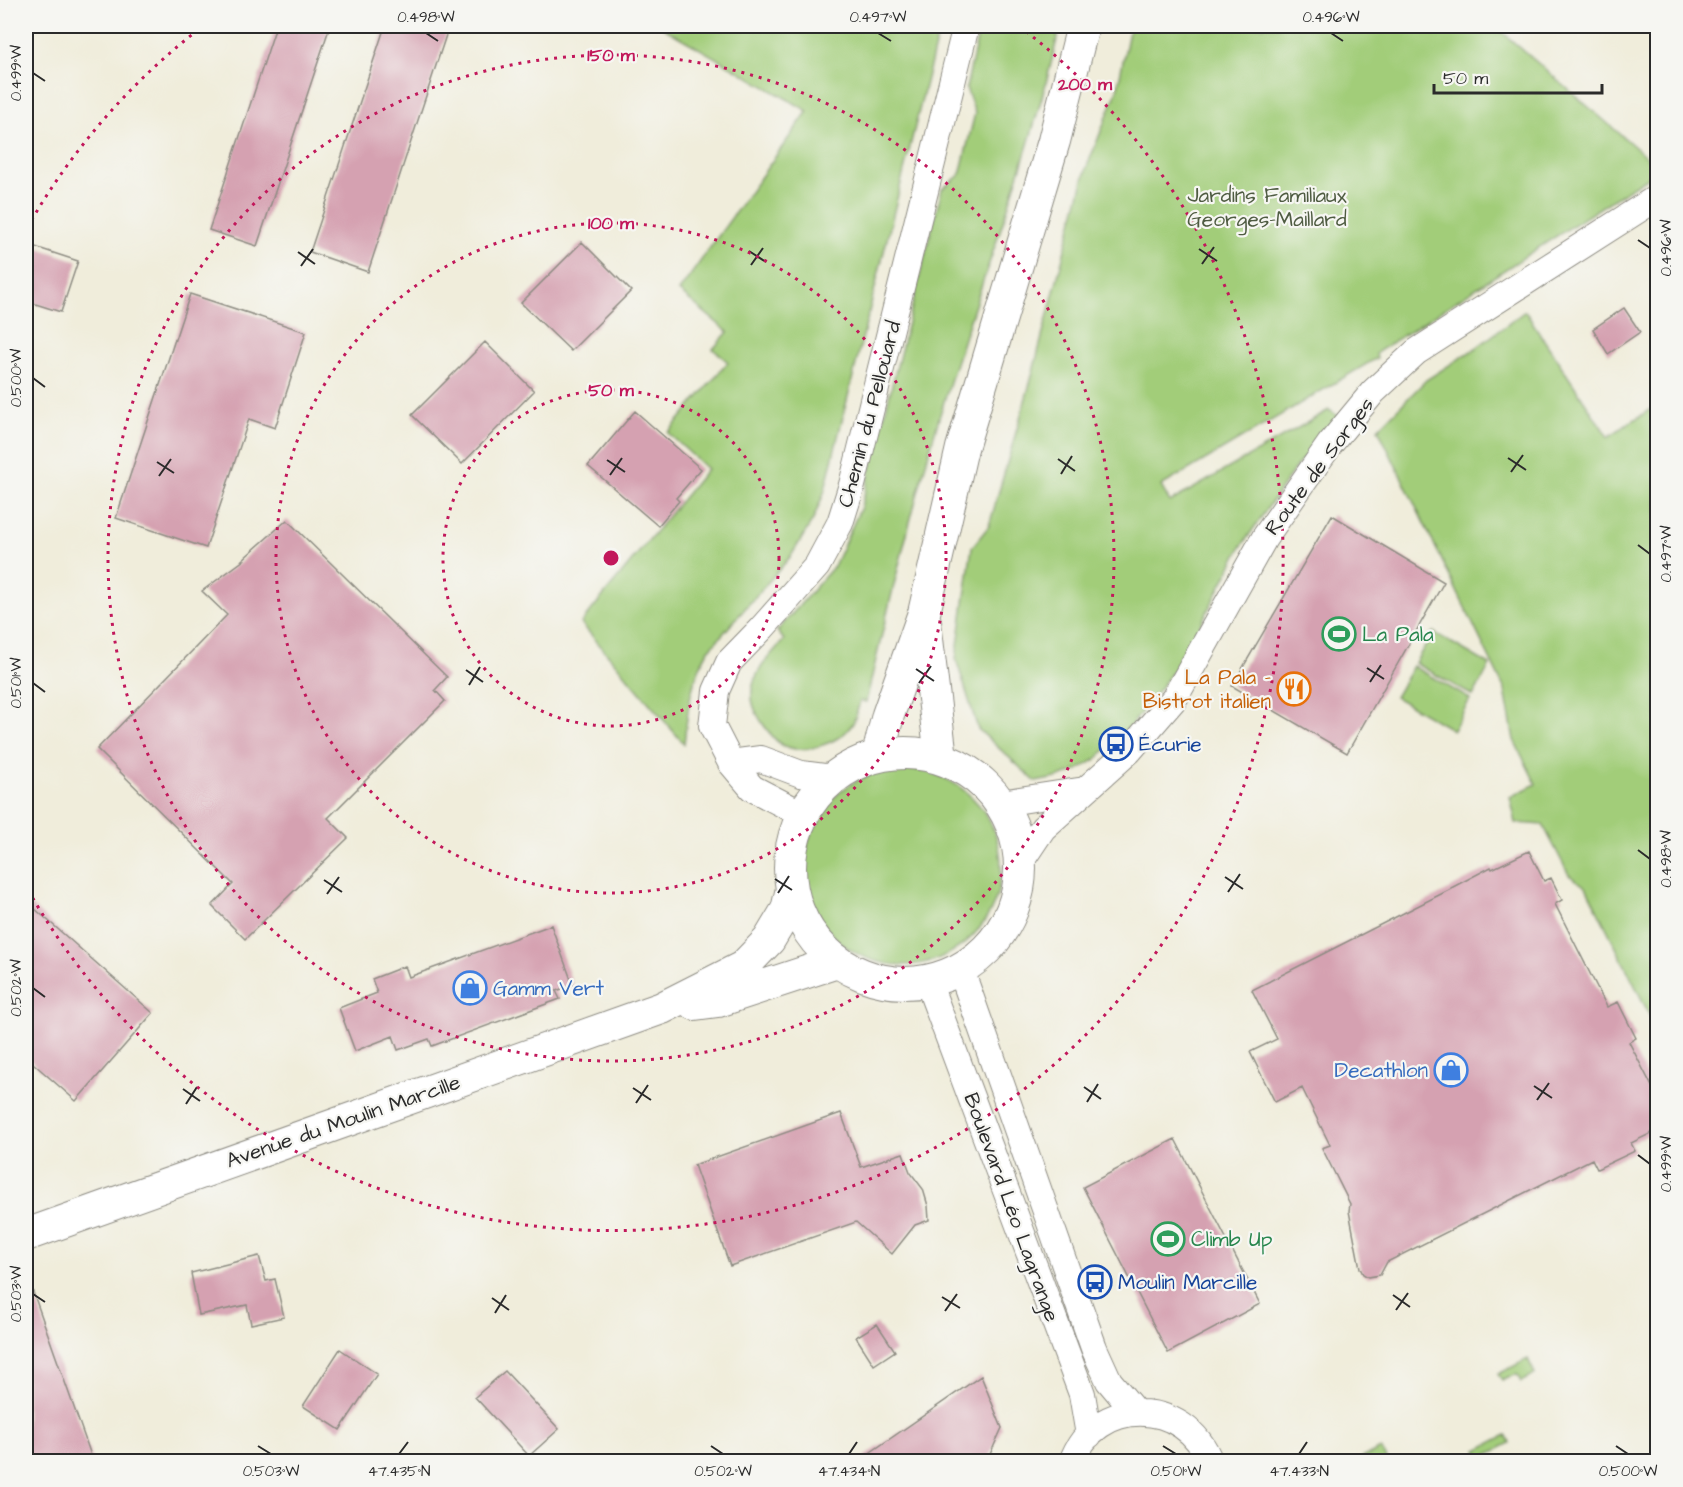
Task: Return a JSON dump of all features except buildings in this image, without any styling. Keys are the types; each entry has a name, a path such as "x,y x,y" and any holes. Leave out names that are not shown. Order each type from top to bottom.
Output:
{"main road":[{"path":"878,755 888,715 924,613 962,448 1054,141 1083,26"},
{"path":"924,613 941,758"},
{"path":"910,752 941,758 975,776 1001,803 1014,831 1021,861 1019,884 1009,918 989,948 961,970 928,982 896,984 865,977 837,962 816,943 801,920 791,893 790,853 802,814 815,795 832,778 853,764 878,755 910,752"},
{"name":"Avenue du Moulin Marcille","path":"26,1235 662,1008 743,967 770,940 783,917 791,893"},
{"name":"Avenue du Moulin Marcille","path":"662,1008 718,1001 837,962"}],"street":[{"name":"Chemin du Pellouard","path":"802,814 752,788 731,762 712,726 716,691 729,662 817,566 840,523 852,485 966,26"},
{"name":"Route de Sorges","path":"1021,861 1043,828 1129,751 1174,699 1265,537 1330,444 1373,392 1416,352 1658,197"},
{"path":"731,762 761,759 801,774 832,778"},
{"path":"1001,803 1085,790"},
{"name":"Boulevard Léo Lagrange","path":"961,970 1095,1348 1109,1381 1135,1412"},
{"name":"Boulevard Léo Lagrange","path":"928,982 1082,1394 1089,1435"},
{"path":"1072,1461 1089,1435 1110,1419 1135,1412 1158,1414 1179,1423 1196,1437 1210,1461"}],"green space":[{"path":"660,26 940,26 824,493 813,520 791,556 708,651 694,685 684,744 581,623 707,469 668,433 728,362 713,349 728,332 679,291 808,111"},
{"path":"980,26 1060,26 1037,116 964,337 926,461 866,702 860,701 853,723 831,742 811,748 791,748 776,741 760,719 752,701 753,685 762,666 784,640 777,631 834,566 861,507 942,189 960,175 975,113 966,88"},
{"name":"Jardins Familiaux Georges-Maillard","path":"1130,26 1495,26 1657,166 1657,171 1376,353 1377,358 1161,486 1170,502 1329,410 1338,416 1295,468 1241,547 1174,670 1130,727 1095,760 1076,771 1036,782 978,729 956,659 972,547 989,526 1029,387 1086,169 1117,91"},
{"path":"1525,311 1608,437 1657,405 1657,1030 1586,887 1569,875 1543,825 1516,823 1510,797 1536,784 1514,740 1505,690 1378,429 1426,380 1476,348"},
{"path":"1433,632 1490,665 1473,696 1415,663"},
{"path":"1413,666 1470,699 1453,730 1395,697"},
{"path":"913,769 941,776 958,785 973,797 985,812 994,829 1000,848 1000,886 994,905 985,922 973,937 958,949 941,958 922,964 893,965 865,958 848,949 833,937 821,922 812,905 806,886 805,857 812,829 821,812 833,797 848,785 865,776 884,770"},
{"path":"1528,1359 1535,1374 1521,1382 1517,1374 1502,1381 1498,1374"},
{"path":"1506,1435 1510,1443 1481,1458 1477,1450"},
{"path":"1381,1449 1387,1461 1356,1461"}],"place":[{"name":"La Pala","path":"1339,634"},
{"name":"La Pala - Bistrot italien","path":"1294,689"},
{"name":"Écurie","path":"1116,744"},
{"name":"Gamm Vert","path":"470,988"},
{"name":"Decathlon","path":"1451,1070"},
{"name":"Climb Up","path":"1168,1239"},
{"name":"Moulin Marcille","path":"1095,1282"}]}
